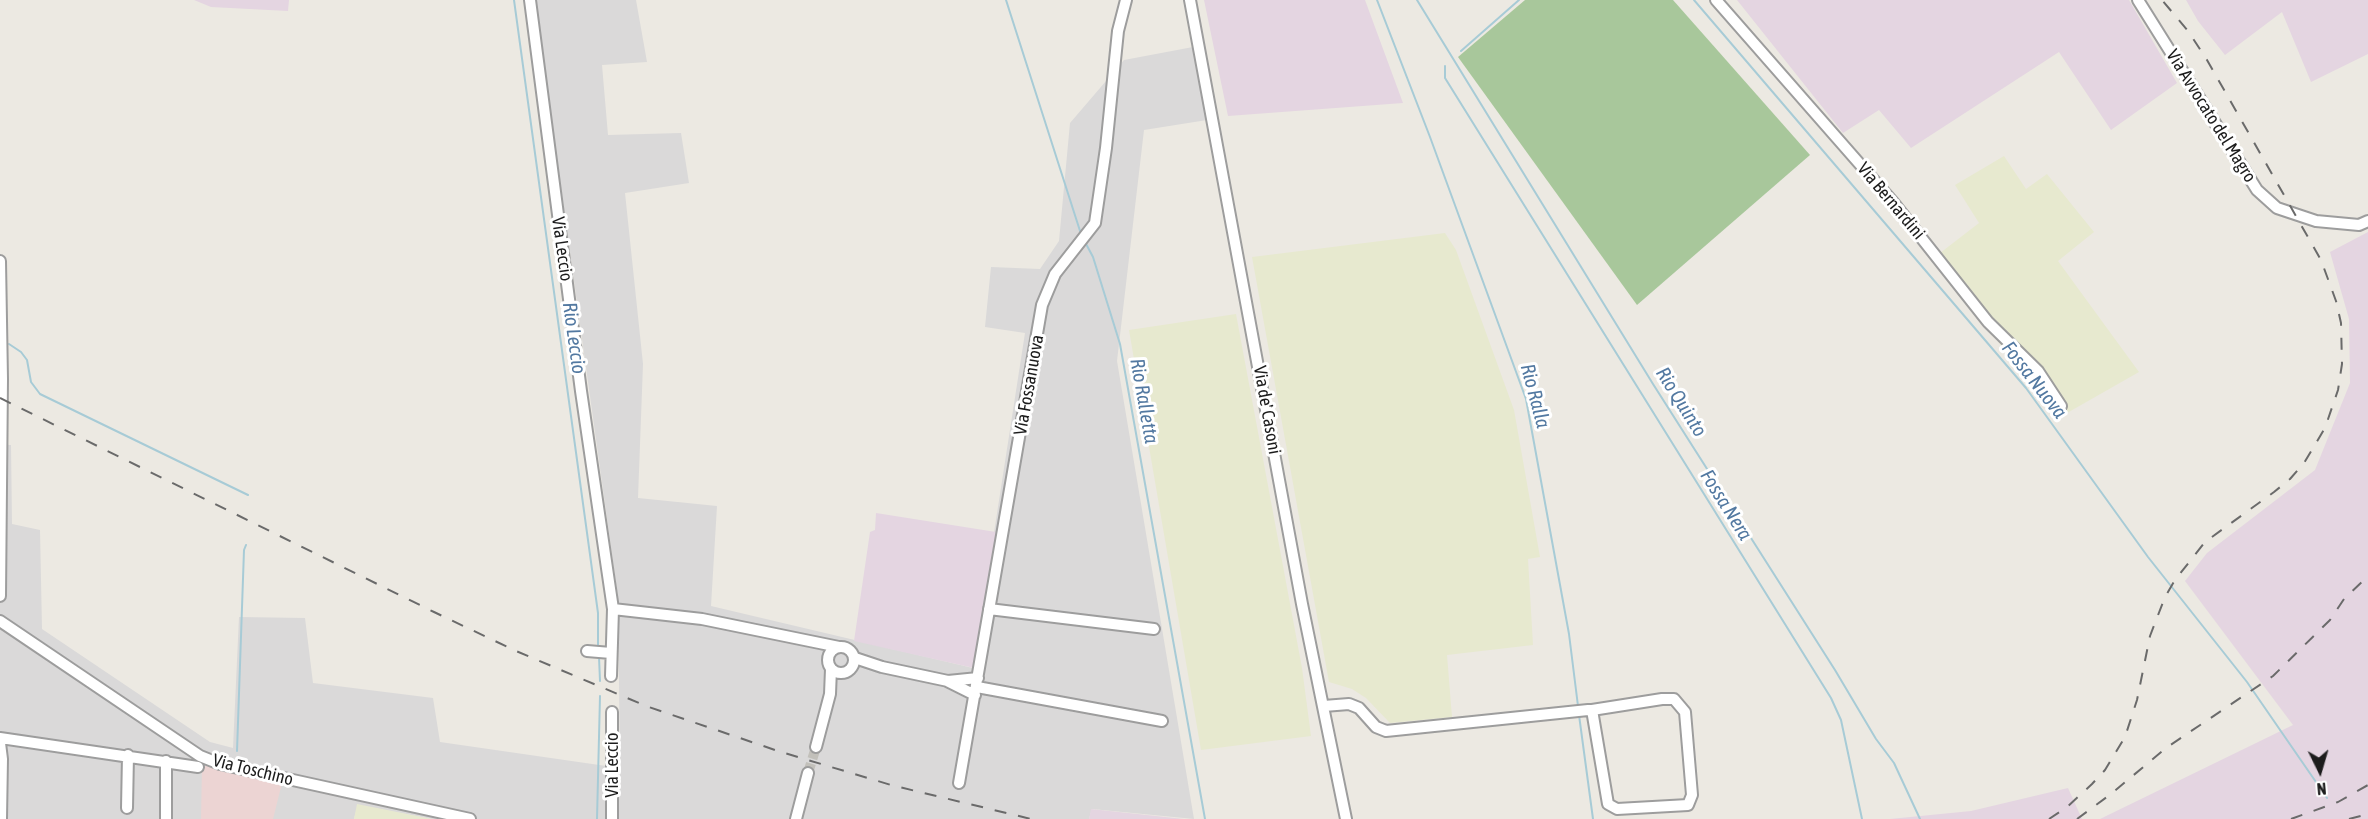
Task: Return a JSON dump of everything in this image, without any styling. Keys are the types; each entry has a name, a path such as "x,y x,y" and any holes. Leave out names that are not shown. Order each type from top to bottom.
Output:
{"street":[{"name":"Via Leccio","path":"530,0 578,368 613,609 611,676"},
{"name":"Via Fossanuova","path":"959,783 1042,304 1055,274 1095,223 1101,195 1118,31 1126,0"},
{"name":"Via de' Casoni","path":"1190,0 1302,604 1346,819"},
{"name":"Via Bernardini","path":"1716,0 1893,202 1988,322 2038,371 2061,406"},
{"name":"Via Avvocato del Magro","path":"2138,0 2257,190 2277,208 2316,221 2360,225 2368,221"},
{"path":"0,261 2,379 0,596"},
{"path":"613,609 702,619 851,650 851,666 830,694"},
{"path":"989,609 1154,629"},
{"name":"Via Toschino","path":"0,621 200,756 220,764 471,819"},
{"path":"807,641 829,655"},
{"path":"816,747 830,694 829,655 838,646"},
{"path":"590,652 612,653"},
{"path":"831,669 836,672 851,666 882,667 1162,721"},
{"path":"947,681 977,687"},
{"path":"1324,706 1337,703 1359,708 1376,727 1386,731 1574,712 1674,699 1685,712 1692,795 1688,805 1617,809 1608,804 1590,710"},
{"name":"Via Leccio","path":"612,712 612,819"},
{"path":"0,738 198,767"},
{"path":"0,743 1,819"},
{"path":"127,808 128,755"},
{"path":"166,761 166,819"},
{"path":"796,819 808,774"}],"shaded area":[{"path":"194,0 289,0 288,11 211,7"},
{"path":"535,0 636,0 647,62 602,65 608,135 681,133 689,183 625,193 643,364 638,498 717,506 711,606 973,668 1025,333 985,327 991,267 1040,269 1059,241 1070,123 1124,60 1193,47 1207,120 1144,130 1117,361 1194,819 1092,809 1089,819 432,819 358,805 354,819 0,819 0,445 11,445 12,524 40,530 42,629 210,742 233,748 239,617 305,618 313,683 433,698 440,742 620,768 618,598"},
{"path":"1204,0 1365,0 1403,103 1228,116"},
{"path":"1737,0 2129,0 2177,83 2111,130 2059,52 1911,148 1879,110 1843,133"},
{"path":"2186,0 2368,0 2368,54 2311,82 2282,12 2225,55 2198,21"},
{"path":"2368,232 2368,819 2100,819 2293,725 2185,581 2207,553 2315,470 2350,383 2349,319 2330,252"},
{"path":"876,513 996,532 974,668 854,641 870,532 875,530"},
{"path":"202,765 282,783 273,819 201,819"},
{"path":"2068,788 2082,819 1890,819 1971,811"},
{"path":"1091,809 1184,819 1089,819"}],"green space":[{"path":"1525,0 1673,0 1810,155 1637,305 1458,57"},
{"path":"2004,156 2026,189 2047,174 2094,232 2058,261 2139,372 2060,417 1931,260 1979,223 1955,185"},
{"path":"1445,233 1456,250 1514,410 1540,557 1528,559 1533,645 1447,655 1452,717 1390,723 1366,698 1352,689 1329,682 1252,257"},
{"path":"1236,314 1302,668 1311,736 1201,750 1129,330"},
{"path":"357,804 432,819 354,819"}],"waterway":[{"name":"Rio Leccio","path":"514,0 598,613 598,648"},
{"name":"Rio Ralletta","path":"1006,0 1081,234"},
{"name":"Rio Ralla","path":"1377,0 1526,399 1569,634 1578,706"},
{"name":"Rio Quinto","path":"1417,0 1653,384 1835,670 1876,739 1894,763 1920,819"},
{"name":"Fossa Nera","path":"1461,51 1519,0"},
{"name":"Fossa Nuova","path":"1694,0 2026,388 2148,557 2247,682 2327,798"},
{"name":"Fossa Nera","path":"1445,66 1445,78 1831,698 1841,720 1862,819"},
{"name":"Rio Ralletta","path":"1085,242 1093,257 1120,344 1205,819"},
{"path":"9,344 21,352 27,360 31,382 40,394 248,495"},
{"path":"237,751 246,545"},
{"name":"Rio Leccio","path":"599,657 600,681"},
{"name":"Rio Leccio","path":"597,819 600,696"},
{"name":"Rio Ralla","path":"1579,715 1593,819"}],"tunnel":[{"path":"808,773 816,747"}],"railway":[{"path":"2049,819 2067,807 2105,770 2125,737 2137,700 2150,636 2165,597 2175,580 2205,542 2274,492 2304,463 2325,428 2338,390 2342,364 2341,323 2336,301 2321,260 2207,60 2188,31 2162,0"},
{"path":"0,398 434,612 516,651 646,706 778,751 891,785 1031,819"},
{"path":"2077,819 2166,748 2273,676 2330,620 2344,599 2368,576"},
{"path":"2291,819 2338,802 2368,785"},
{"path":"2349,819 2368,814"}]}
